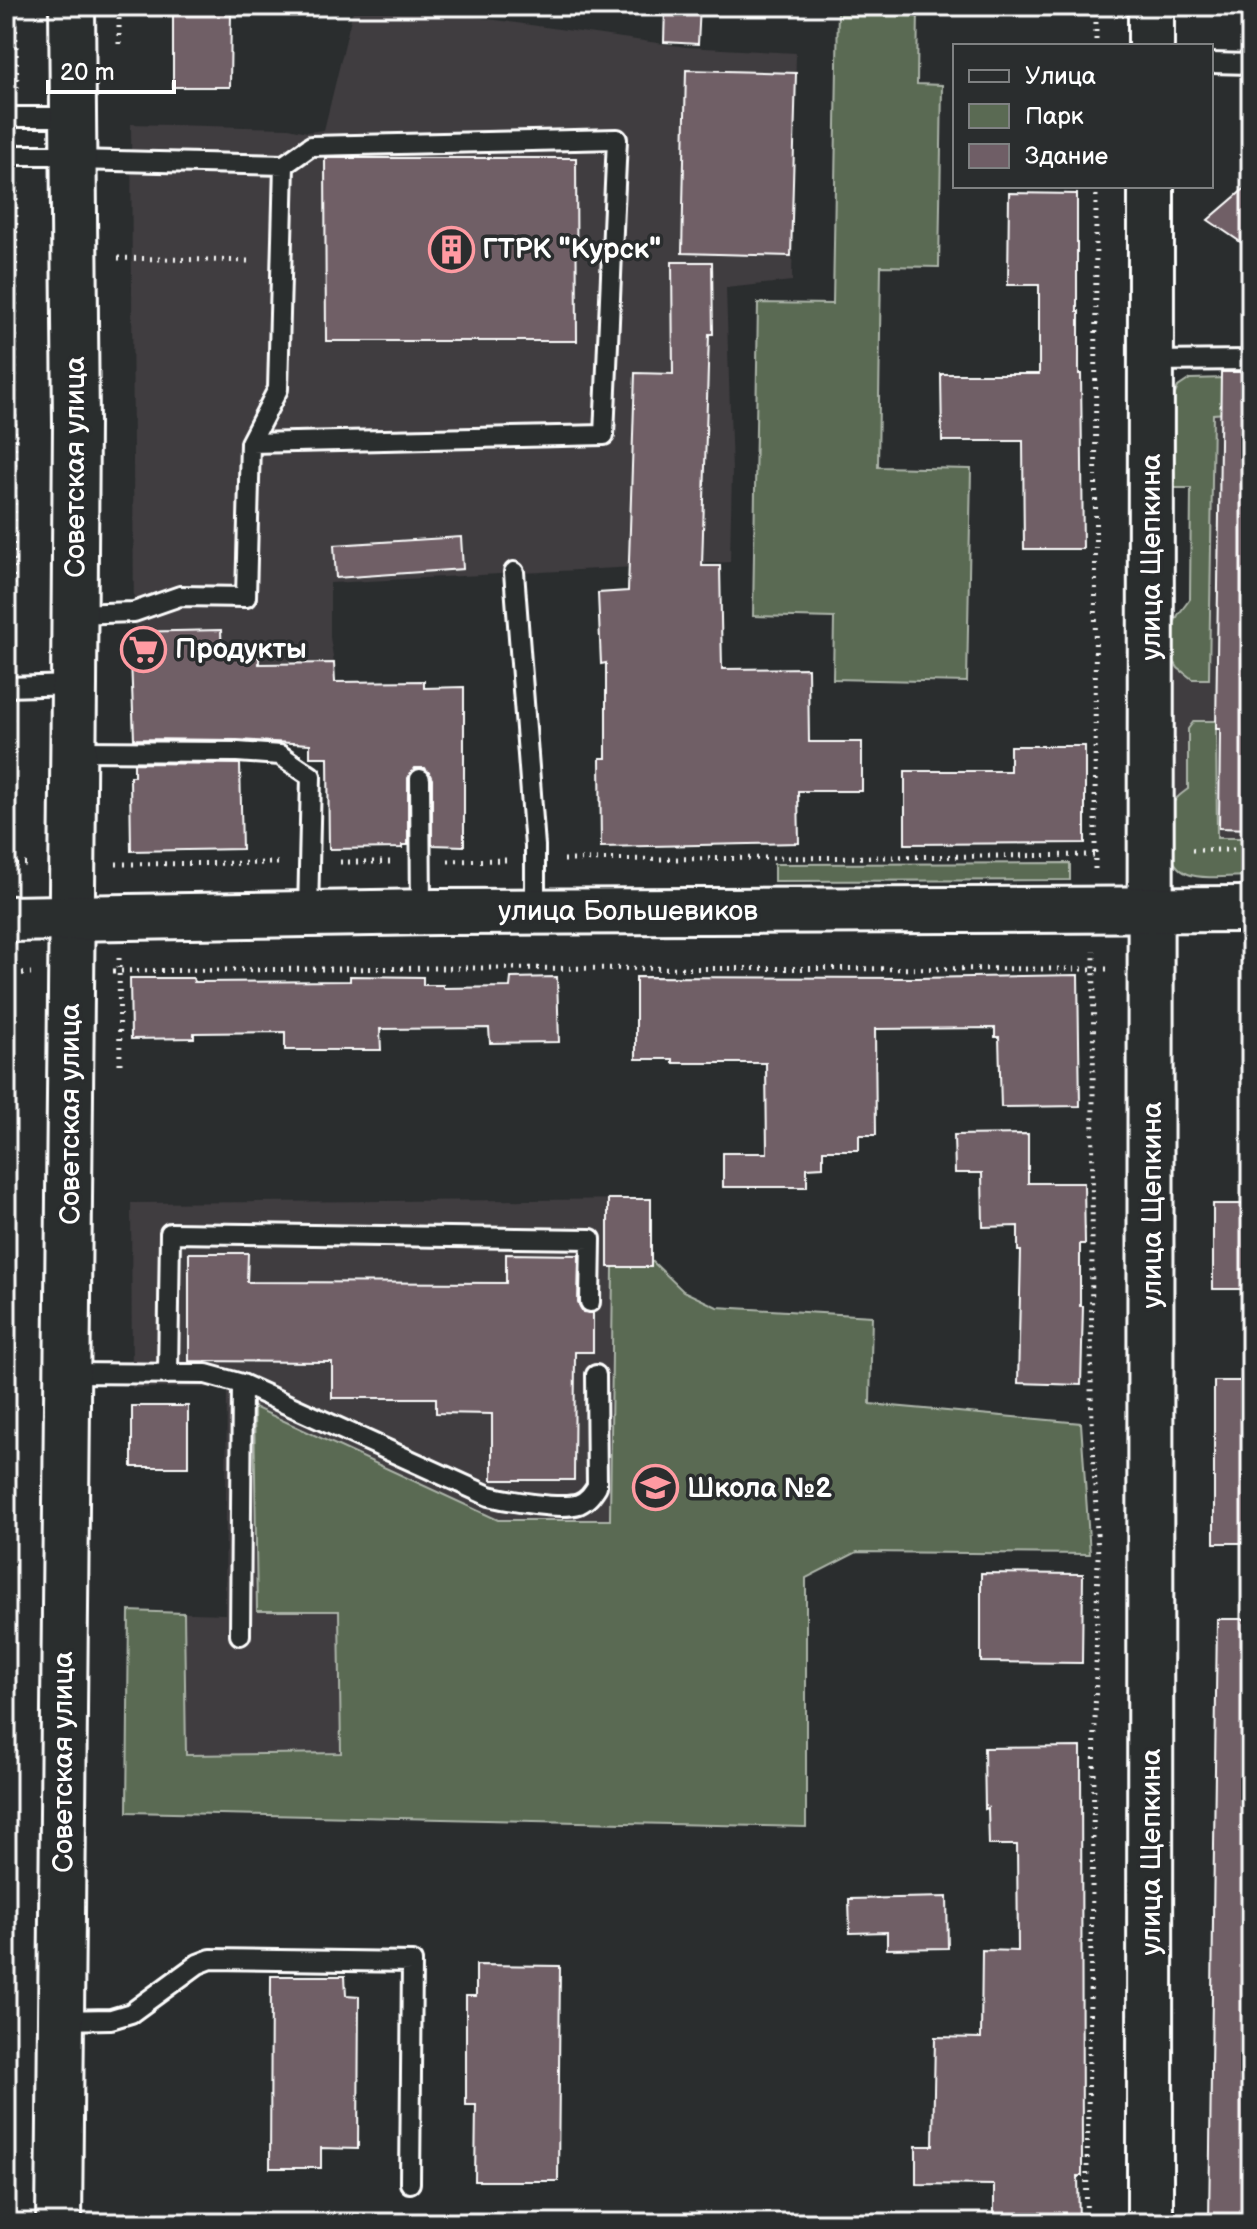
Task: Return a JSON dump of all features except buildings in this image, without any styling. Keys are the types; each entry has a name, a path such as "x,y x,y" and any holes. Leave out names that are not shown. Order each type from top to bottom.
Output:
{"street":[{"name":"Советская улица","path":"59,2223 74,685 72,6"},
{"path":"1151,6 1151,44"},
{"name":"улица Щепкина","path":"1150,2223 1151,188"},
{"name":"улица Большевиков","path":"6,919 421,912 1251,909"}],"lane":[{"path":"1213,63 1251,64"},
{"path":"12,117 73,144"},
{"path":"11,155 73,144 284,165 311,146 617,139 604,435 250,443"},
{"path":"74,614 134,612 180,596 246,597 250,443 278,389 284,165"},
{"path":"1151,361 1251,360"},
{"path":"514,572 535,846 535,912"},
{"path":"9,687 74,685"},
{"path":"73,751 280,755 311,776 308,914"},
{"path":"420,779 421,912"},
{"path":"168,1374 170,1233 591,1239 590,1302"},
{"path":"67,1373 206,1374 242,1384 489,1496 520,1503 577,1505 590,1497 597,1486 596,1375"},
{"path":"240,1635 242,1384"},
{"path":"61,2020 111,2019 131,2013 198,1964 211,1959 412,1962 410,2183"}],"path":[{"path":"12,117 15,6"},
{"path":"1096,6 1096,44"},
{"path":"6,864 11,155"},
{"path":"1086,2223 1098,1557 1091,1395 1096,188"},
{"path":"118,258 280,261"},
{"path":"6,974 436,968 1152,968"},
{"path":"6,984 7,1077"}],"shaded area":[{"path":"354,6 454,6 454,14 686,47 796,53 792,281 726,288 732,471 730,562 330,583 330,637 334,663 259,664 258,657 222,657 221,630 134,632 131,124 289,128 307,132 324,130"},
{"path":"1251,378 1251,876 1190,876 1177,868 1168,811 1170,654 1209,678 1213,413"},
{"name":"Школа №2","path":"651,1199 651,1260 683,1291 717,1307 872,1316 870,1404 1081,1423 1090,1554 857,1552 806,1578 806,1827 127,1812 129,1611 225,1614 227,1388 132,1388 131,1203"}],"green space":[{"path":"838,6 918,6 917,84 942,85 939,267 881,266 878,467 971,469 967,682 833,679 834,618 753,616 758,303 833,304"},
{"path":"1226,378 1227,413 1213,414 1209,679 1192,679 1178,668 1170,654 1170,632 1190,599 1191,488 1170,488 1172,401 1178,387 1190,379"},
{"path":"1194,721 1216,721 1217,838 1251,838 1251,876 1194,876 1181,870 1171,854 1167,834 1168,815 1174,801 1188,789 1188,729"},
{"path":"1070,863 1070,880 774,881 774,864"},
{"name":"Школа №2","path":"651,1260 683,1291 717,1307 872,1316 870,1404 1081,1423 1090,1554 857,1552 806,1578 806,1827 127,1812 129,1611 184,1613 186,1755 341,1753 339,1611 257,1611 254,1407 498,1520 610,1520 613,1267 651,1267"}],"place":[{"name":"ГТРК \"Курск\"","path":"451,249"},
{"name":"Продукты","path":"144,649"},
{"name":"Школа №2","path":"656,1488"}]}
